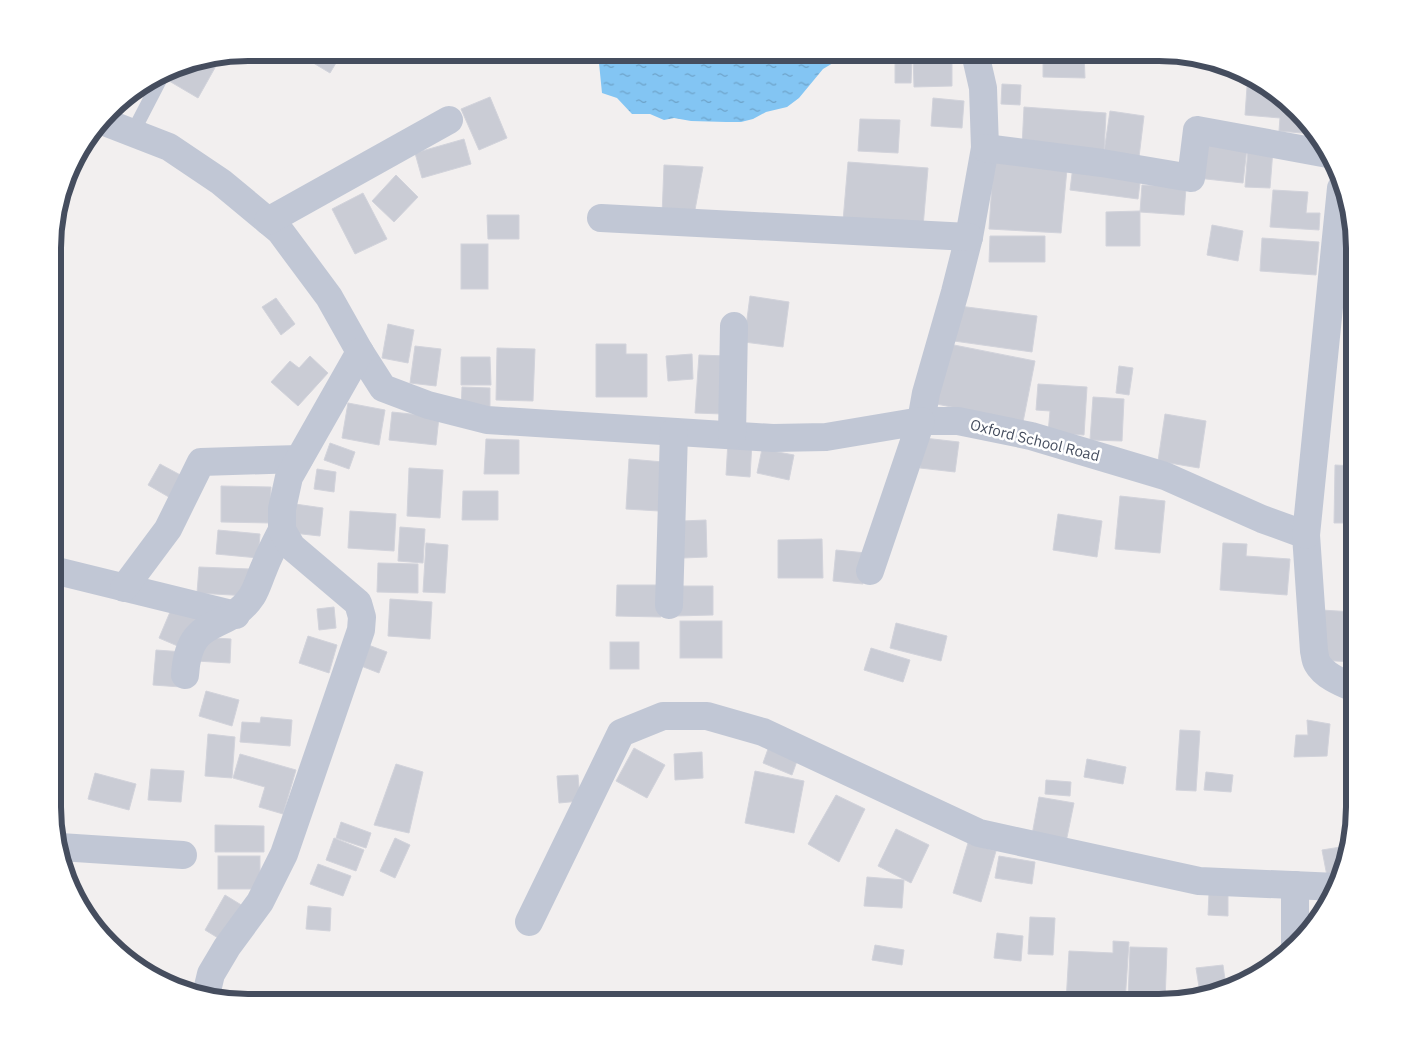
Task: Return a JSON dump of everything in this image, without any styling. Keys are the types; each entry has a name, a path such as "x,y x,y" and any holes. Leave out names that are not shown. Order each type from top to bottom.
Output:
{"street":[{"path":"870,571 921,421 926,393 969,237 985,148 983,88 977,61"},
{"path":"268,221 450,120"},
{"name":"Oxford School Road","path":"109,124 169,147 221,182 280,230 329,297 383,388 428,405 487,420 773,438 826,437 921,421 958,421 1040,439 1165,476 1262,520 1306,535"},
{"path":"985,148 1102,163 1190,178 1197,130 1319,152"},
{"path":"1340,202 1306,535 1314,651 1317,663 1326,673 1346,685"},
{"path":"601,218 969,237"},
{"path":"732,435 734,326"},
{"path":"185,675 186,658 196,636 208,627 236,614 252,596 282,530 282,509 289,477 360,352"},
{"path":"669,605 674,432"},
{"path":"124,588 168,529 201,462 299,459"},
{"path":"207,989 211,974 227,947 260,902 284,854 361,630 362,617 358,603 292,547 282,530"},
{"path":"61,572 236,614"},
{"path":"529,922 621,733 663,716 708,716 763,732 979,834 1199,882 1329,887"},
{"path":"66,847 183,855"},
{"path":"1295,885 1295,934"}],"lane":[{"path":"133,132 158,84"}],"water":[{"path":"599,61 836,61 823,69 799,98 787,107 766,112 753,119 741,122 691,121 674,118 664,120 650,114 632,114 617,98 602,93"}],"building":[{"path":"310,61 337,61 330,73"},
{"path":"895,61 912,61 911,83 895,83"},
{"path":"913,61 952,61 952,86 914,87"},
{"path":"994,61 1010,61 1010,62 994,63"},
{"path":"1043,61 1084,61 1085,78 1043,77"},
{"path":"217,64 198,98 166,79 188,71"},
{"path":"1002,84 1021,85 1020,105 1001,104"},
{"path":"1247,87 1254,87 1273,100 1306,133 1279,131 1280,118 1245,115"},
{"path":"490,97 507,138 479,150 461,109"},
{"path":"933,98 964,101 962,128 931,126"},
{"path":"1024,107 1106,113 1104,152 1022,147"},
{"path":"1110,111 1144,116 1139,157 1104,152"},
{"path":"860,119 900,120 898,153 858,151"},
{"path":"464,139 471,164 422,178 415,153"},
{"path":"1201,142 1247,148 1243,183 1197,178"},
{"path":"1248,148 1273,150 1270,188 1245,187"},
{"path":"994,153 1067,169 1061,233 989,229"},
{"path":"848,162 928,168 923,227 843,221"},
{"path":"664,165 703,167 694,215 662,216"},
{"path":"1073,166 1141,175 1138,199 1070,190"},
{"path":"396,175 418,197 394,222 372,201"},
{"path":"1142,185 1186,187 1184,215 1140,212"},
{"path":"1273,190 1308,192 1306,213 1320,213 1319,230 1270,227"},
{"path":"363,193 387,239 355,254 332,209"},
{"path":"1140,211 1140,246 1106,246 1106,212"},
{"path":"487,215 519,215 519,239 488,239"},
{"path":"1212,225 1243,231 1238,261 1207,255"},
{"path":"990,236 1045,236 1045,262 989,262"},
{"path":"1262,238 1319,242 1316,275 1260,271"},
{"path":"461,244 488,244 488,289 461,289"},
{"path":"750,296 789,302 783,347 744,342"},
{"path":"276,298 295,324 281,335 262,307"},
{"path":"959,306 1037,316 1032,352 954,341"},
{"path":"388,324 414,330 408,363 382,358"},
{"path":"944,343 1035,361 1023,422 932,403"},
{"path":"596,344 626,344 626,354 647,354 647,397 596,397"},
{"path":"415,346 441,349 436,386 410,383"},
{"path":"497,348 535,349 533,401 496,400"},
{"path":"692,354 693,379 668,381 666,356"},
{"path":"699,355 726,356 723,414 695,413"},
{"path":"310,356 328,373 298,406 271,382 290,361 299,368"},
{"path":"461,357 490,357 491,385 461,385"},
{"path":"1119,366 1133,368 1129,395 1116,393"},
{"path":"1038,384 1087,387 1084,435 1048,433 1050,411 1036,410"},
{"path":"462,387 490,388 490,409 461,408"},
{"path":"1093,397 1124,399 1122,441 1090,440"},
{"path":"348,403 385,410 379,445 342,438"},
{"path":"392,412 439,417 436,445 389,440"},
{"path":"1165,414 1206,421 1199,468 1158,461"},
{"path":"924,438 959,442 955,472 920,468"},
{"path":"486,439 519,440 519,474 484,474"},
{"path":"728,441 752,442 750,477 726,475"},
{"path":"330,443 355,452 349,469 324,460"},
{"path":"762,449 794,455 789,480 757,473"},
{"path":"629,459 663,462 659,511 626,509"},
{"path":"160,464 186,478 174,500 148,485"},
{"path":"1335,465 1346,466 1346,523 1334,523"},
{"path":"409,468 443,470 440,518 407,516"},
{"path":"317,469 336,472 334,492 314,489"},
{"path":"221,486 271,487 270,523 221,522"},
{"path":"463,491 498,491 498,520 462,520"},
{"path":"1120,496 1165,501 1160,553 1115,549"},
{"path":"288,503 323,508 320,536 284,532"},
{"path":"350,511 396,514 394,551 348,548"},
{"path":"1058,514 1102,521 1097,557 1053,550"},
{"path":"706,520 707,557 683,558 682,521"},
{"path":"400,527 425,529 423,563 398,561"},
{"path":"218,530 260,534 258,558 216,554"},
{"path":"822,539 823,578 778,578 778,540"},
{"path":"426,543 448,545 445,593 423,592"},
{"path":"1223,543 1247,544 1246,556 1290,559 1287,595 1220,590"},
{"path":"836,550 866,553 863,584 833,581"},
{"path":"378,563 418,564 418,593 377,592"},
{"path":"199,567 250,569 249,596 197,593"},
{"path":"617,585 661,585 661,617 616,616"},
{"path":"674,586 713,586 713,615 674,616"},
{"path":"390,599 432,602 430,639 388,636"},
{"path":"173,605 201,618 187,650 159,638"},
{"path":"334,607 336,628 319,630 317,609"},
{"path":"1321,610 1346,612 1346,662 1318,660"},
{"path":"680,621 722,621 722,658 680,658"},
{"path":"896,623 947,636 941,661 890,648"},
{"path":"308,636 337,645 329,673 299,663"},
{"path":"198,637 231,639 230,663 196,661"},
{"path":"610,642 639,642 639,669 610,669"},
{"path":"363,643 387,652 379,673 356,664"},
{"path":"871,648 910,660 903,682 864,670"},
{"path":"156,650 184,652 181,687 153,685"},
{"path":"206,691 239,700 232,726 199,716"},
{"path":"261,717 292,720 290,746 240,742 242,722 260,723"},
{"path":"1307,720 1330,724 1327,756 1294,757 1296,735 1308,735"},
{"path":"1180,730 1200,731 1196,791 1176,790"},
{"path":"208,734 235,737 232,778 205,776"},
{"path":"634,748 665,765 647,798 616,781"},
{"path":"768,749 797,761 792,775 763,763"},
{"path":"702,752 703,778 675,780 674,754"},
{"path":"240,754 296,770 283,814 259,807 265,787 233,778"},
{"path":"1087,759 1126,767 1123,784 1084,777"},
{"path":"396,764 423,772 409,833 374,825"},
{"path":"151,769 184,771 181,802 148,800"},
{"path":"755,771 804,781 794,833 745,823"},
{"path":"1206,772 1233,775 1231,792 1204,790"},
{"path":"95,773 136,784 129,810 88,799"},
{"path":"578,775 580,801 559,803 557,776"},
{"path":"1046,780 1071,782 1070,796 1045,794"},
{"path":"836,795 865,809 839,862 808,844"},
{"path":"1039,797 1074,803 1066,842 1032,835"},
{"path":"341,822 371,833 366,848 336,838"},
{"path":"215,825 264,826 264,852 215,852"},
{"path":"896,829 929,845 911,883 878,866"},
{"path":"334,838 364,850 356,871 326,860"},
{"path":"395,838 410,845 395,878 380,871"},
{"path":"968,843 996,851 981,902 953,893"},
{"path":"1341,847 1333,875 1327,876 1322,850"},
{"path":"218,856 260,856 260,889 218,889"},
{"path":"999,856 1035,862 1032,884 995,878"},
{"path":"318,864 351,876 343,896 310,884"},
{"path":"867,877 904,880 902,908 864,906"},
{"path":"1209,893 1228,894 1228,916 1208,915"},
{"path":"225,895 243,906 223,941 205,930"},
{"path":"308,906 331,908 330,931 306,929"},
{"path":"1030,917 1055,918 1053,955 1028,954"},
{"path":"997,933 1023,936 1021,961 994,958"},
{"path":"1113,941 1129,942 1126,994 1066,994 1069,951 1113,953"},
{"path":"875,945 904,950 902,965 872,960"},
{"path":"1130,947 1167,948 1165,993 1128,994"},
{"path":"1223,965 1225,982 1199,989 1196,968"}]}
